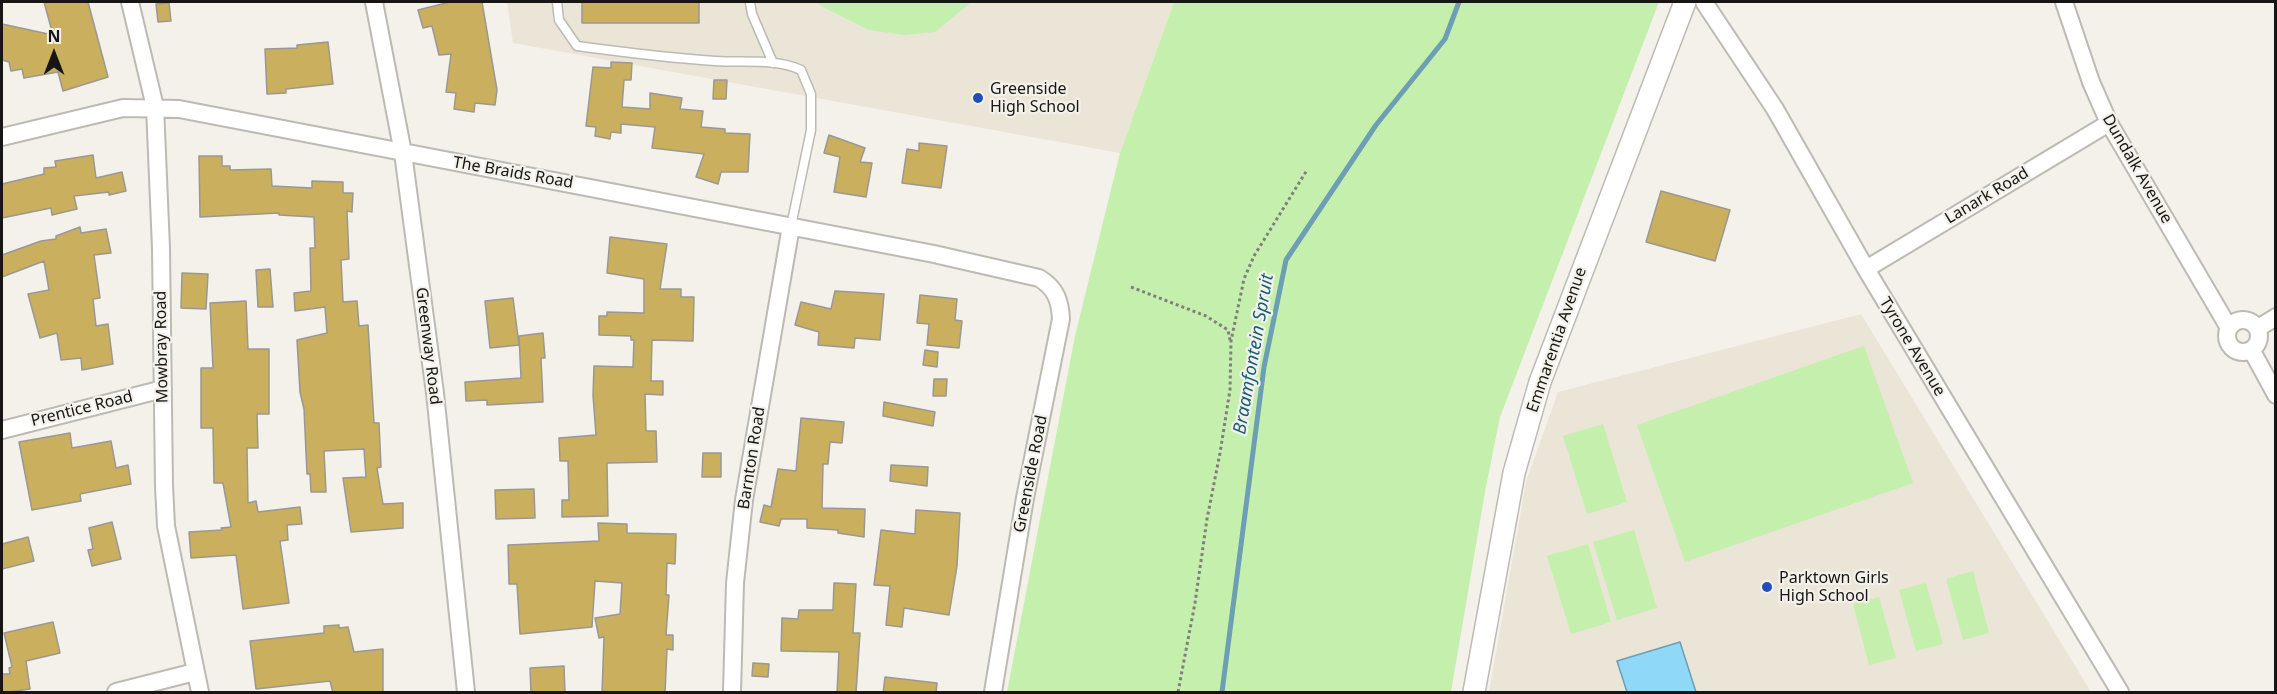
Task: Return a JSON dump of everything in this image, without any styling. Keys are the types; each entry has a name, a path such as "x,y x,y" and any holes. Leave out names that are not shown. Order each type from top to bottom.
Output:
{"street":[{"name":"Mowbray Road","path":"129,2 155,107 161,248 166,526 200,693"},
{"name":"Greenway Road","path":"374,2 403,153 435,393 466,693"},
{"name":"Emmarentia Avenue","path":"1474,693 1514,473 1540,382 1685,2"},
{"name":"Tyrone Avenue","path":"1704,2 1774,109 1866,269 2120,693"},
{"name":"Dundalk Avenue","path":"2064,2 2091,82 2109,123 2229,328"},
{"name":"The Braids Road","path":"2,137 104,111 155,107 213,115 791,226 1025,274"},
{"name":"Lanark Road","path":"1866,269 2109,123"},
{"name":"Barnton Road","path":"732,693 735,583 744,500 791,226"},
{"name":"Greenside Road","path":"993,693 1025,498 1061,319 1060,302 1048,283 1025,274"},
{"path":"2258,328 2276,317"},
{"path":"2240,320 2247,320 2258,328 2260,340 2252,351 2238,352 2228,342 2229,328 2240,320"},
{"path":"2252,351 2276,395"},
{"name":"Prentice Road","path":"2,429 163,388"},
{"path":"116,693 195,672"}],"lane":[{"path":"557,2 559,20 577,46 715,61 788,64 801,70 811,94 811,130 791,226"},
{"path":"750,2 752,14 773,63"}],"path":[{"path":"1178,693 1230,390 1231,341 1244,279 1307,170"},
{"path":"1131,287 1206,316 1228,330 1231,341"}],"shaded area":[{"name":"Greenside High School","path":"507,2 1174,2 1120,153 513,43"},
{"name":"Parktown Girls High School","path":"1861,314 2091,692 1489,692 1526,482 1558,392"}],"green space":[{"path":"816,2 969,2 969,4 935,32 905,35 869,30"},
{"path":"1174,2 1659,2 1500,417 1451,692 1007,692 1075,336 1120,153"},
{"path":"1864,346 1913,483 1685,562 1637,425"},
{"path":"1603,424 1627,502 1587,514 1563,436"},
{"path":"1634,530 1657,608 1617,620 1593,542"},
{"path":"1588,544 1611,622 1571,634 1547,556"},
{"path":"1973,571 1989,633 1963,640 1946,579"},
{"path":"1926,583 1943,644 1916,651 1899,590"},
{"path":"1879,597 1896,658 1869,665 1853,604"}],"water":[{"path":"1680,642 1696,692 1627,692 1617,661"}],"building":[{"path":"44,2 88,2 108,77 63,91 58,72 24,78 22,69 11,71 9,62 2,60 2,24 53,35"},
{"path":"450,2 482,2 497,90 495,105 475,103 474,112 454,109 456,93 446,92 451,54 439,55 432,26 423,28 418,10"},
{"path":"582,2 699,2 699,23 582,23"},
{"path":"169,3 171,21 158,22 156,4"},
{"path":"328,42 333,84 286,89 286,93 267,94 265,49 297,48 297,45"},
{"path":"611,62 632,63 631,80 624,80 622,107 650,109 650,93 682,98 680,109 703,111 701,127 725,129 725,133 750,134 748,172 721,172 718,184 696,177 704,154 652,148 655,127 621,124 621,133 611,132 610,139 595,136 596,127 586,126 593,67 611,68"},
{"path":"714,80 727,80 726,99 713,99"},
{"path":"829,135 865,148 860,162 872,163 866,197 834,192 840,157 824,153"},
{"path":"919,143 947,146 941,188 902,183 907,149 919,151"},
{"path":"93,155 96,178 122,172 126,191 109,195 109,192 74,196 77,209 52,215 51,208 2,218 2,184 44,174 44,168 56,167 55,161"},
{"path":"199,156 222,156 222,166 230,166 230,170 271,169 272,186 312,188 312,181 343,182 343,193 353,193 352,212 347,211 349,259 341,260 343,302 357,301 359,326 368,325 374,423 379,423 381,467 377,468 383,504 403,503 403,528 351,532 343,478 366,477 364,449 324,451 326,492 311,492 310,474 307,474 304,409 300,392 297,340 327,333 325,307 295,311 294,293 311,291 310,248 315,248 314,217 279,215 279,213 200,217"},
{"path":"1661,191 1730,210 1715,261 1646,242"},
{"path":"80,227 81,233 106,229 111,253 94,255 100,298 93,299 96,326 108,324 113,364 82,370 81,358 61,360 57,333 40,338 28,294 49,290 44,261 2,277 2,255 41,241 56,239 56,236"},
{"path":"610,237 667,244 660,289 681,289 681,297 694,297 693,341 652,340 651,381 663,381 663,395 645,394 646,431 656,431 657,462 607,463 608,516 562,517 562,500 569,500 568,461 560,461 559,438 596,435 593,395 594,366 633,367 634,340 631,340 631,336 599,335 599,316 607,316 607,312 644,313 644,279 607,273"},
{"path":"270,269 273,307 258,307 256,270"},
{"path":"182,273 208,274 206,309 181,308"},
{"path":"835,291 884,294 880,340 855,338 854,348 818,345 819,332 795,325 801,302 831,309"},
{"path":"920,295 957,299 955,320 962,321 959,348 927,345 929,324 917,323"},
{"path":"513,298 519,345 490,348 485,301"},
{"path":"246,301 248,349 269,349 269,414 257,414 258,448 247,448 248,503 256,501 258,512 300,507 302,524 287,525 288,540 280,541 289,603 243,609 236,555 191,558 189,532 222,530 221,528 231,527 223,483 214,483 213,428 201,428 201,368 213,368 210,303"},
{"path":"543,333 545,358 541,358 543,402 487,405 487,400 466,401 465,382 521,378 519,336"},
{"path":"925,350 938,352 937,367 923,365"},
{"path":"934,379 947,379 946,396 933,396"},
{"path":"884,402 935,412 933,426 883,416"},
{"path":"801,418 844,422 842,443 830,442 828,464 823,464 822,508 865,509 864,537 838,533 838,530 807,528 807,519 781,519 779,526 760,522 764,505 771,507 778,469 796,471"},
{"path":"70,433 72,448 111,441 116,468 128,465 131,484 80,494 81,501 32,510 19,442"},
{"path":"703,453 721,453 721,477 702,477"},
{"path":"891,465 928,467 927,486 890,481"},
{"path":"534,489 535,518 496,519 495,490"},
{"path":"916,510 960,513 957,566 949,615 904,608 902,627 886,625 890,586 874,585 881,530 915,534"},
{"path":"112,522 121,559 92,566 88,550 93,549 89,528"},
{"path":"598,523 627,524 627,533 676,534 675,564 667,563 666,595 669,595 666,635 673,635 673,650 667,649 665,693 602,693 604,637 599,638 595,618 620,614 622,583 595,581 592,627 520,634 517,584 509,584 508,545 599,541"},
{"path":"28,537 34,561 2,569 2,544"},
{"path":"834,583 856,584 853,633 860,633 856,693 837,693 839,652 781,651 782,618 798,619 799,610 833,610"},
{"path":"53,622 60,653 26,661 30,689 2,693 2,674 10,674 9,668 12,667 4,633"},
{"path":"339,625 339,628 348,627 354,652 383,649 383,693 333,693 330,681 256,689 250,641 324,633 324,626"},
{"path":"753,663 769,664 768,677 752,676"},
{"path":"564,666 565,693 531,693 530,668"},
{"path":"885,677 937,683 936,693 883,693"}],"waterway":[{"name":"Braamfontein Spruit","path":"1222,692 1264,367 1286,260 1376,125 1445,39 1459,2"}],"place":[{"name":"Greenside High School","path":"978,98"},
{"name":"Parktown Girls High School","path":"1767,587"}]}
